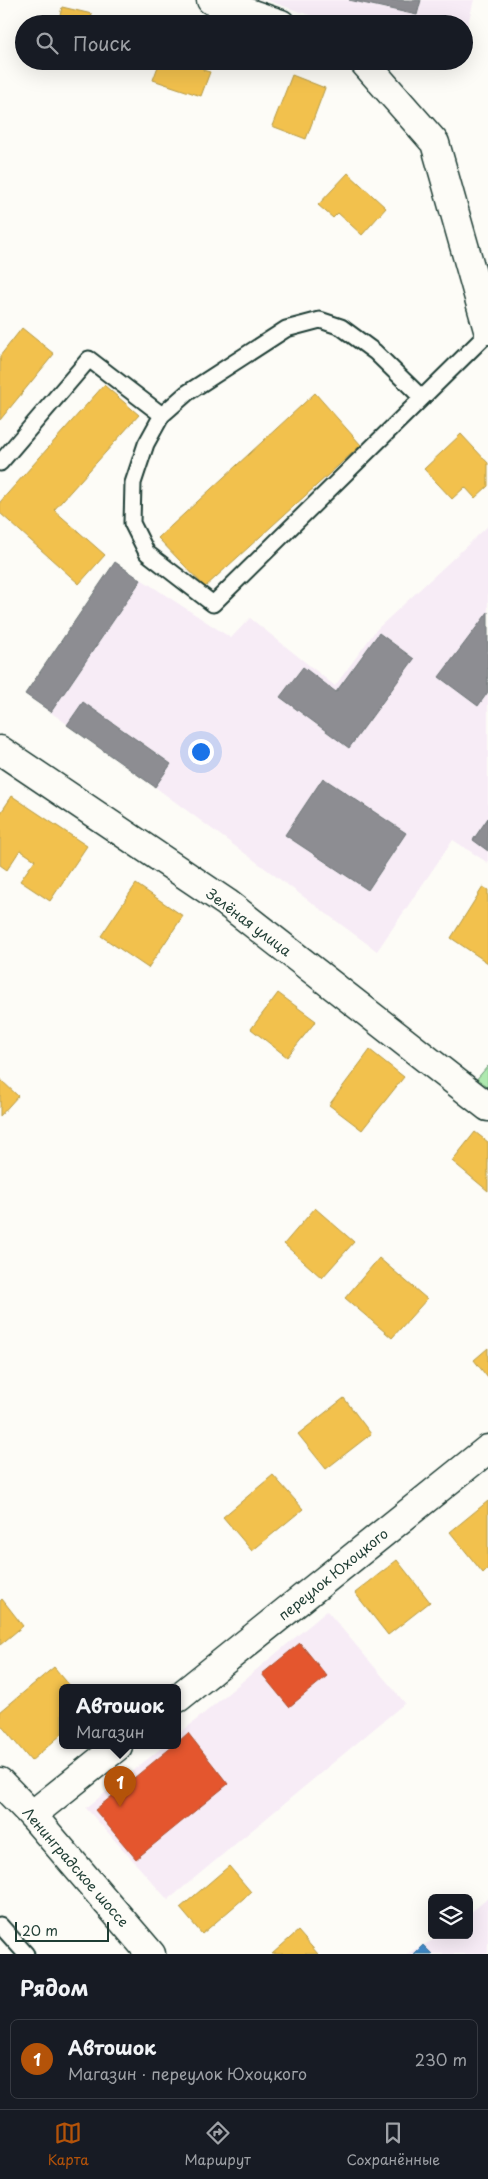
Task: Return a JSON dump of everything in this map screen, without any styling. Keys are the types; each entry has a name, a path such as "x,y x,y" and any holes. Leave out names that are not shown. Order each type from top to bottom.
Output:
{"main road":[{"path":"211,0 255,15"},
{"path":"371,70 435,142 488,331"},
{"name":"Зелёная улица","path":"0,750 227,903 488,1107"},
{"name":"переулок Юхоцкого","path":"181,1696 488,1449"},
{"path":"32,1815 114,1749"},
{"name":"Ленинградское шоссе","path":"0,1782 32,1815 151,1954"}],"lane":[{"path":"422,398 375,352 341,327 320,320 286,329 187,392 162,416 146,444 133,482 132,523 147,553 213,604 422,398 488,331"},
{"path":"0,463 89,360 162,416"},
{"path":"0,1925 26,1954"}],"shaded area":[{"path":"266,0 474,0 470,15 309,15"},
{"path":"488,526 488,863 453,840 377,951 155,787 25,694 115,562 231,638 250,618 335,686 376,630"},
{"path":"327,1611 405,1703 168,1900 86,1808 160,1749 181,1749 181,1733"},
{"path":"488,1898 488,1954 406,1954 435,1939 473,1939 473,1911"}],"green space":[{"path":"488,1066 488,1091 475,1081"}],"building: Жильё":[{"path":"62,7 92,14 92,15 60,15"},
{"path":"157,70 203,70 210,72 201,96 153,80"},
{"path":"292,75 325,88 306,139 272,126"},
{"path":"348,173 386,208 362,235 338,213 333,218 318,205"},
{"path":"22,328 54,354 0,420 0,356"},
{"path":"104,385 139,415 54,510 105,555 79,584 0,513 0,502"},
{"path":"315,393 361,445 205,587 158,538"},
{"path":"461,434 488,463 488,486 475,498 465,487 452,499 424,469"},
{"path":"12,796 87,846 50,901 20,881 35,860 20,850 7,870 0,865 0,814"},
{"path":"136,884 183,916 148,968 101,936"},
{"path":"483,887 488,890 488,963 451,938"},
{"path":"278,993 316,1021 287,1057 251,1029"},
{"path":"370,1050 404,1077 362,1130 329,1105"},
{"path":"0,1079 18,1096 0,1116"},
{"path":"475,1132 488,1142 488,1191 452,1161"},
{"path":"315,1208 354,1242 322,1278 284,1244"},
{"path":"379,1258 427,1299 392,1338 345,1298"},
{"path":"488,1348 488,1378 474,1360"},
{"path":"344,1398 371,1434 326,1469 298,1434"},
{"path":"273,1475 303,1509 252,1551 223,1517"},
{"path":"488,1501 488,1568 483,1573 450,1532"},
{"path":"397,1560 430,1602 388,1635 355,1593"},
{"path":"2,1599 23,1626 0,1645 0,1601"},
{"path":"54,1667 69,1684 59,1684 59,1737 31,1761 0,1724 0,1712"},
{"path":"229,1866 251,1892 202,1934 180,1908"},
{"path":"298,1931 318,1954 272,1954"}],"building: Торговля":[{"path":"300,1643 327,1676 289,1707 262,1674"},
{"path":"188,1733 228,1784 136,1859 95,1810 169,1749 181,1749 181,1739"}],"building: Школы":[{"path":"423,1945 432,1954 414,1954"}],"building: Промзона":[{"path":"349,0 421,0 417,15"},
{"path":"115,562 141,580 51,712 25,694"},
{"path":"488,612 488,692 478,706 439,677"},
{"path":"379,633 414,659 349,748 280,697 303,667 336,692"},
{"path":"83,702 171,764 155,787 67,725"},
{"path":"323,778 406,833 368,890 285,835"},
{"path":"488,818 488,851 473,840"}],"place":[{"name":"Автошок","path":"120,1807"}]}
